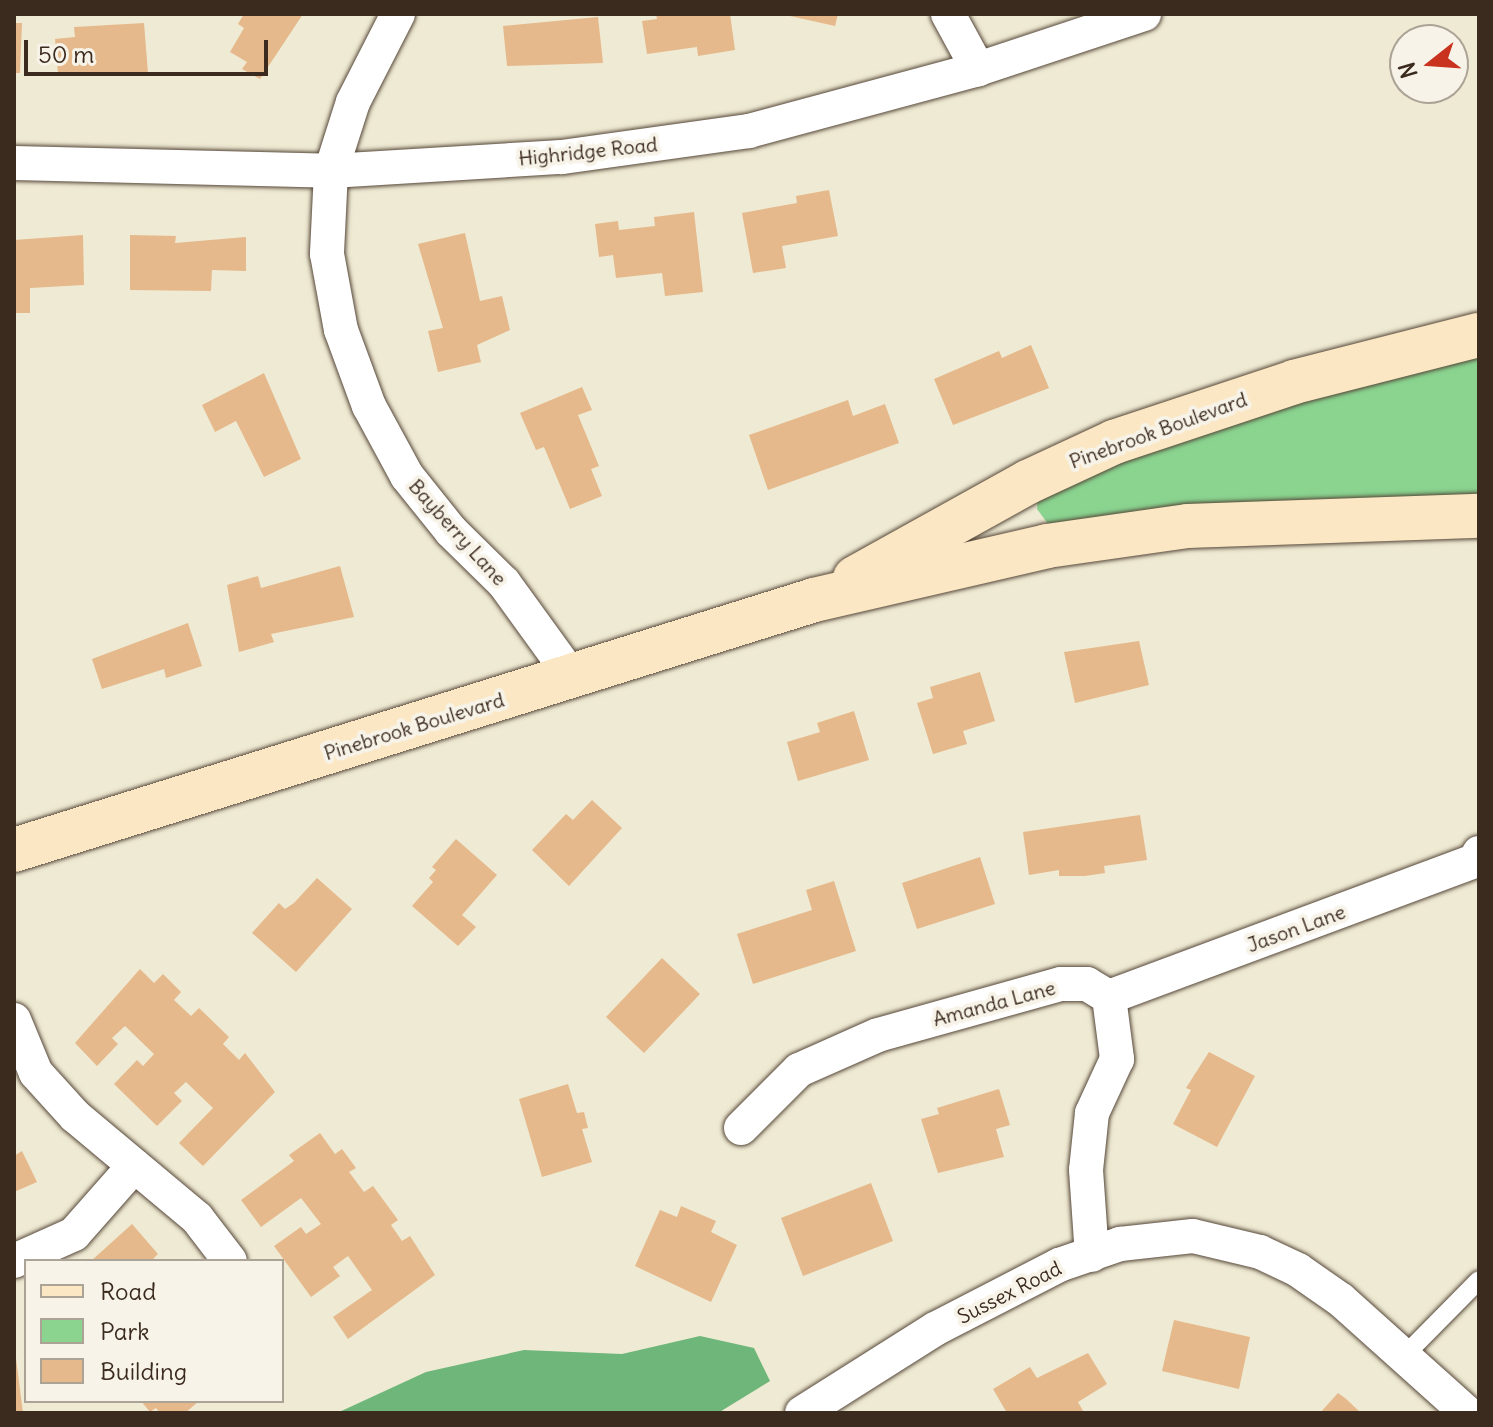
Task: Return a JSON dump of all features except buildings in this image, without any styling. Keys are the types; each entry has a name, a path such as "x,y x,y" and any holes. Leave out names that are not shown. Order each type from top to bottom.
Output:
{"street":[{"name":"Bayberry Lane","path":"398,14 353,102 331,171 325,225 333,294 345,343 375,418 430,507 504,583 572,677"},
{"path":"948,14 978,69"},
{"name":"Highridge Road","path":"14,163 331,171 562,157 749,131 978,69 1144,14"},
{"name":"Pinebrook Boulevard","path":"814,600 1028,482 1114,442 1234,401 1479,335"},
{"path":"1028,482 1023,520 1047,546"},
{"name":"Pinebrook Boulevard","path":"14,850 814,600 1047,546 1188,526 1479,516"},
{"name":"Jason Lane","path":"1109,997 1475,861 1479,853"},
{"name":"Amanda Lane","path":"741,1128 799,1070 878,1035 1061,984 1087,984 1109,997"},
{"path":"1092,1255 1086,1170 1092,1113 1117,1059 1109,997"},
{"path":"14,1020 36,1073 75,1116 197,1218 228,1259"},
{"path":"14,1261 74,1234 134,1166"},
{"name":"Sussex Road","path":"802,1413 935,1329 1059,1265 1120,1244 1193,1236 1260,1252 1298,1270 1341,1300 1467,1413"}],"lane":[{"path":"1405,1355 1479,1280"}],"green space":[{"path":"1479,347 1479,503 1051,528 1037,509 1038,497 1061,477"},
{"path":"700,1336 754,1348 770,1381 718,1413 337,1413 426,1372 524,1350 622,1354"}]}
